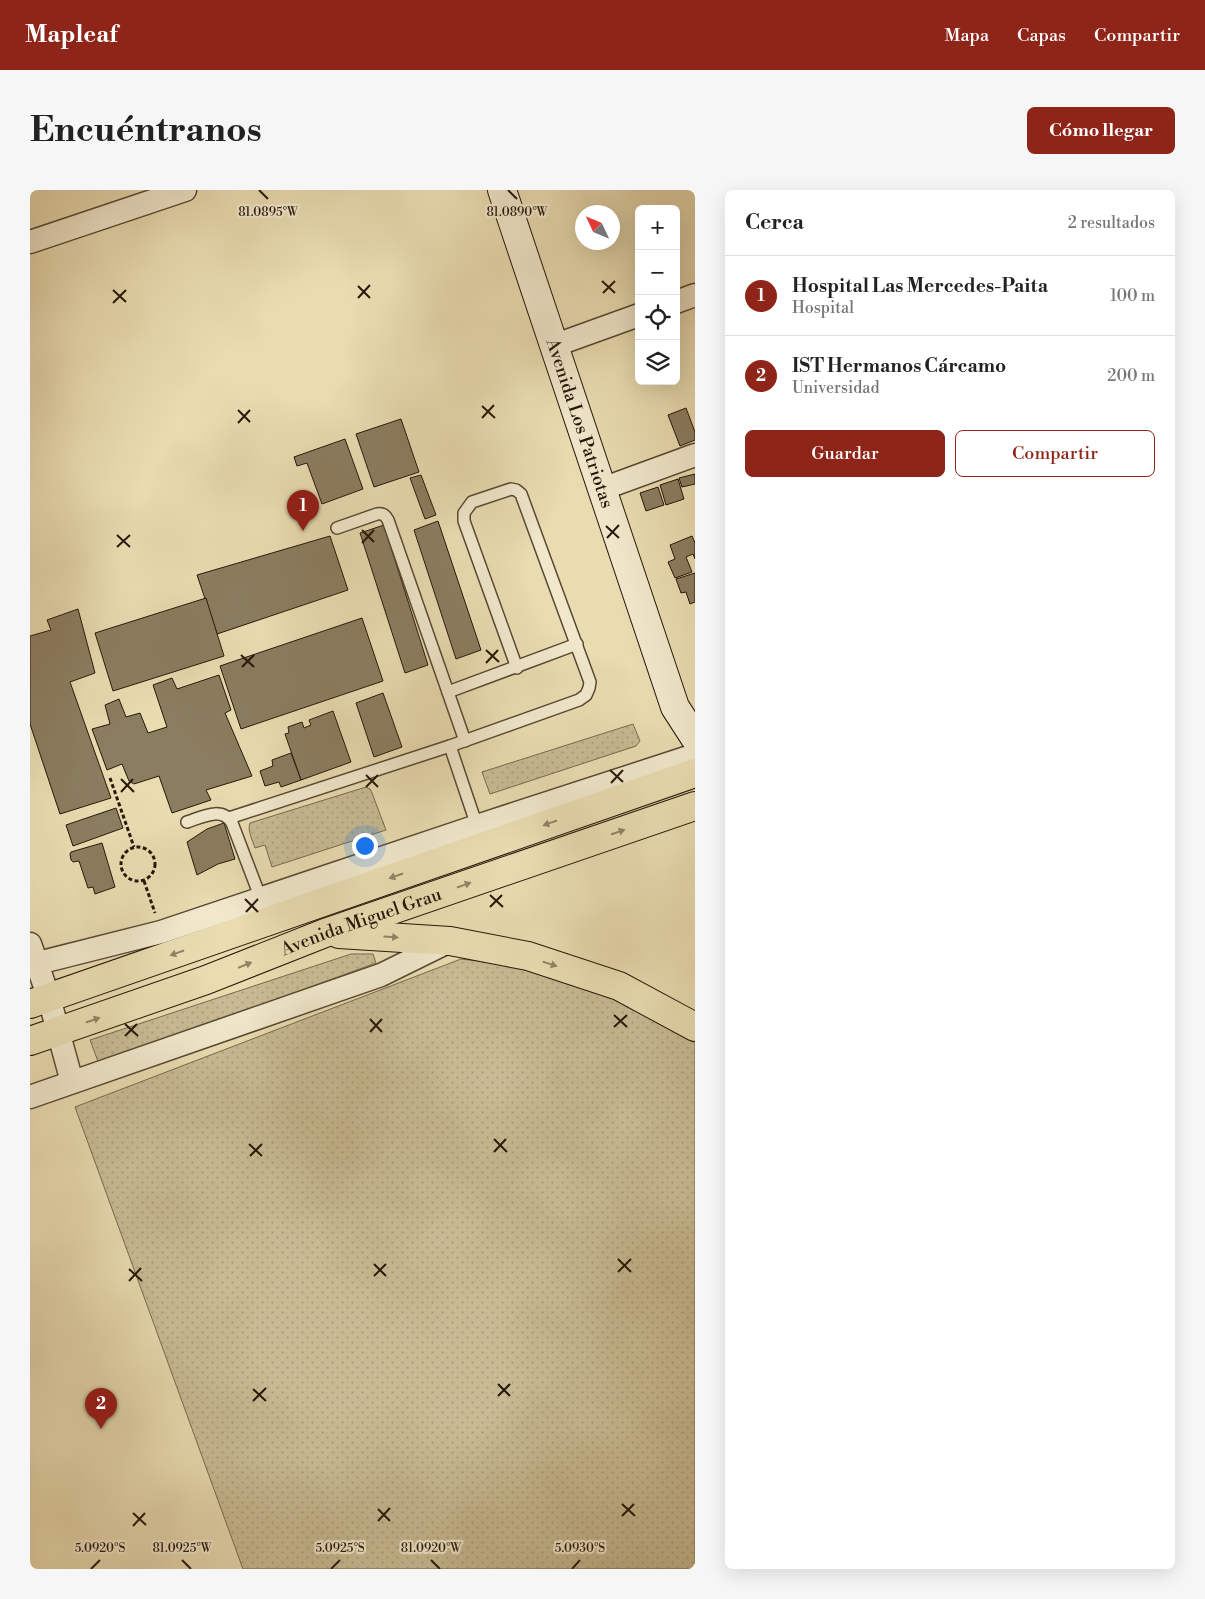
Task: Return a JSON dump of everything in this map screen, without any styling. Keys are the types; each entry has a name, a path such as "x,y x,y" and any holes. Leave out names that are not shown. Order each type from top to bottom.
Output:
{"highway":[{"name":"Avenida Miguel Grau","path":"39,1001 695,773"},
{"name":"Avenida Miguel Grau","path":"30,1041 206,980 324,933 695,806"},
{"path":"324,933 450,941 528,956 619,986 695,1027"}],"street":[{"path":"30,242 185,190"},
{"name":"Avenida Los Patriotas","path":"502,190 675,707 695,738"},
{"path":"680,301 695,295"},
{"path":"553,346 635,316"},
{"path":"602,489 695,455"},
{"path":"72,1082 58,1032 39,1001 32,957 161,932 695,755"},
{"path":"30,1097 381,975 450,941"}],"lane":[{"path":"229,818 465,741 579,700 586,695 590,682 577,644 521,494 511,489 472,502 464,513 464,522 517,668"},
{"path":"337,528 376,514 381,513 385,516 465,741"},
{"path":"448,692 517,668 577,644"},
{"path":"450,746 478,826"},
{"path":"187,822 210,814 224,815 229,818 261,899"}],"path":[{"path":"110,778 134,847"},
{"path":"134,847 146,848 154,855 155,860 154,871 151,876 136,882 122,872 120,866 124,854 134,847"},
{"path":"144,880 161,932"}],"shaded area":[{"path":"633,724 640,741 636,746 490,794 482,772"},
{"path":"366,787 372,793 386,830 272,867 265,845 255,848 250,833 250,823"},
{"path":"351,954 373,954 376,963 99,1064 90,1040"},
{"path":"461,959 526,967 614,995 695,1039 695,1569 243,1569 75,1107"}],"building":[{"path":"686,408 695,432 695,440 680,446 668,415"},
{"path":"401,419 419,472 374,487 356,434"},
{"path":"345,439 363,489 322,504 307,463 297,466 294,457"},
{"path":"695,474 695,484 682,487 679,478"},
{"path":"421,475 436,515 425,519 410,478"},
{"path":"678,479 684,499 666,505 660,485"},
{"path":"658,487 664,505 646,511 640,493"},
{"path":"438,521 481,650 456,659 414,530"},
{"path":"384,525 428,665 405,673 360,533"},
{"path":"330,536 348,590 217,634 197,575"},
{"path":"692,536 695,543 695,559 693,554 686,557 692,572 675,578 668,562 675,559 670,545"},
{"path":"695,573 695,602 690,604 686,592 681,593 676,579"},
{"path":"206,598 224,656 113,691 95,633"},
{"path":"78,609 95,673 70,682 111,798 60,814 30,724 30,636 51,630 47,620"},
{"path":"362,618 383,681 241,729 220,666"},
{"path":"219,675 231,710 225,713 252,776 206,790 211,800 172,813 159,776 134,784 129,781 122,764 107,770 92,729 110,724 105,705 119,699 126,717 140,713 148,733 167,727 153,685 172,678 177,689"},
{"path":"383,693 402,747 374,757 356,703"},
{"path":"333,711 351,762 301,780 285,734 289,733 288,727 302,722 304,728 311,725 309,720"},
{"path":"291,753 301,780 281,787 279,782 265,786 260,771 273,766 272,760"},
{"path":"116,808 123,828 73,846 66,825"},
{"path":"224,823 235,859 218,864 197,875 187,842 207,829"},
{"path":"102,843 115,887 95,894 93,887 88,888 79,861 73,862 70,854 71,852"}],"place":[{"name":"Hospital Las Mercedes-Paita","path":"303,531"},
{"name":"IST Hermanos Cárcamo","path":"101,1429"}]}
